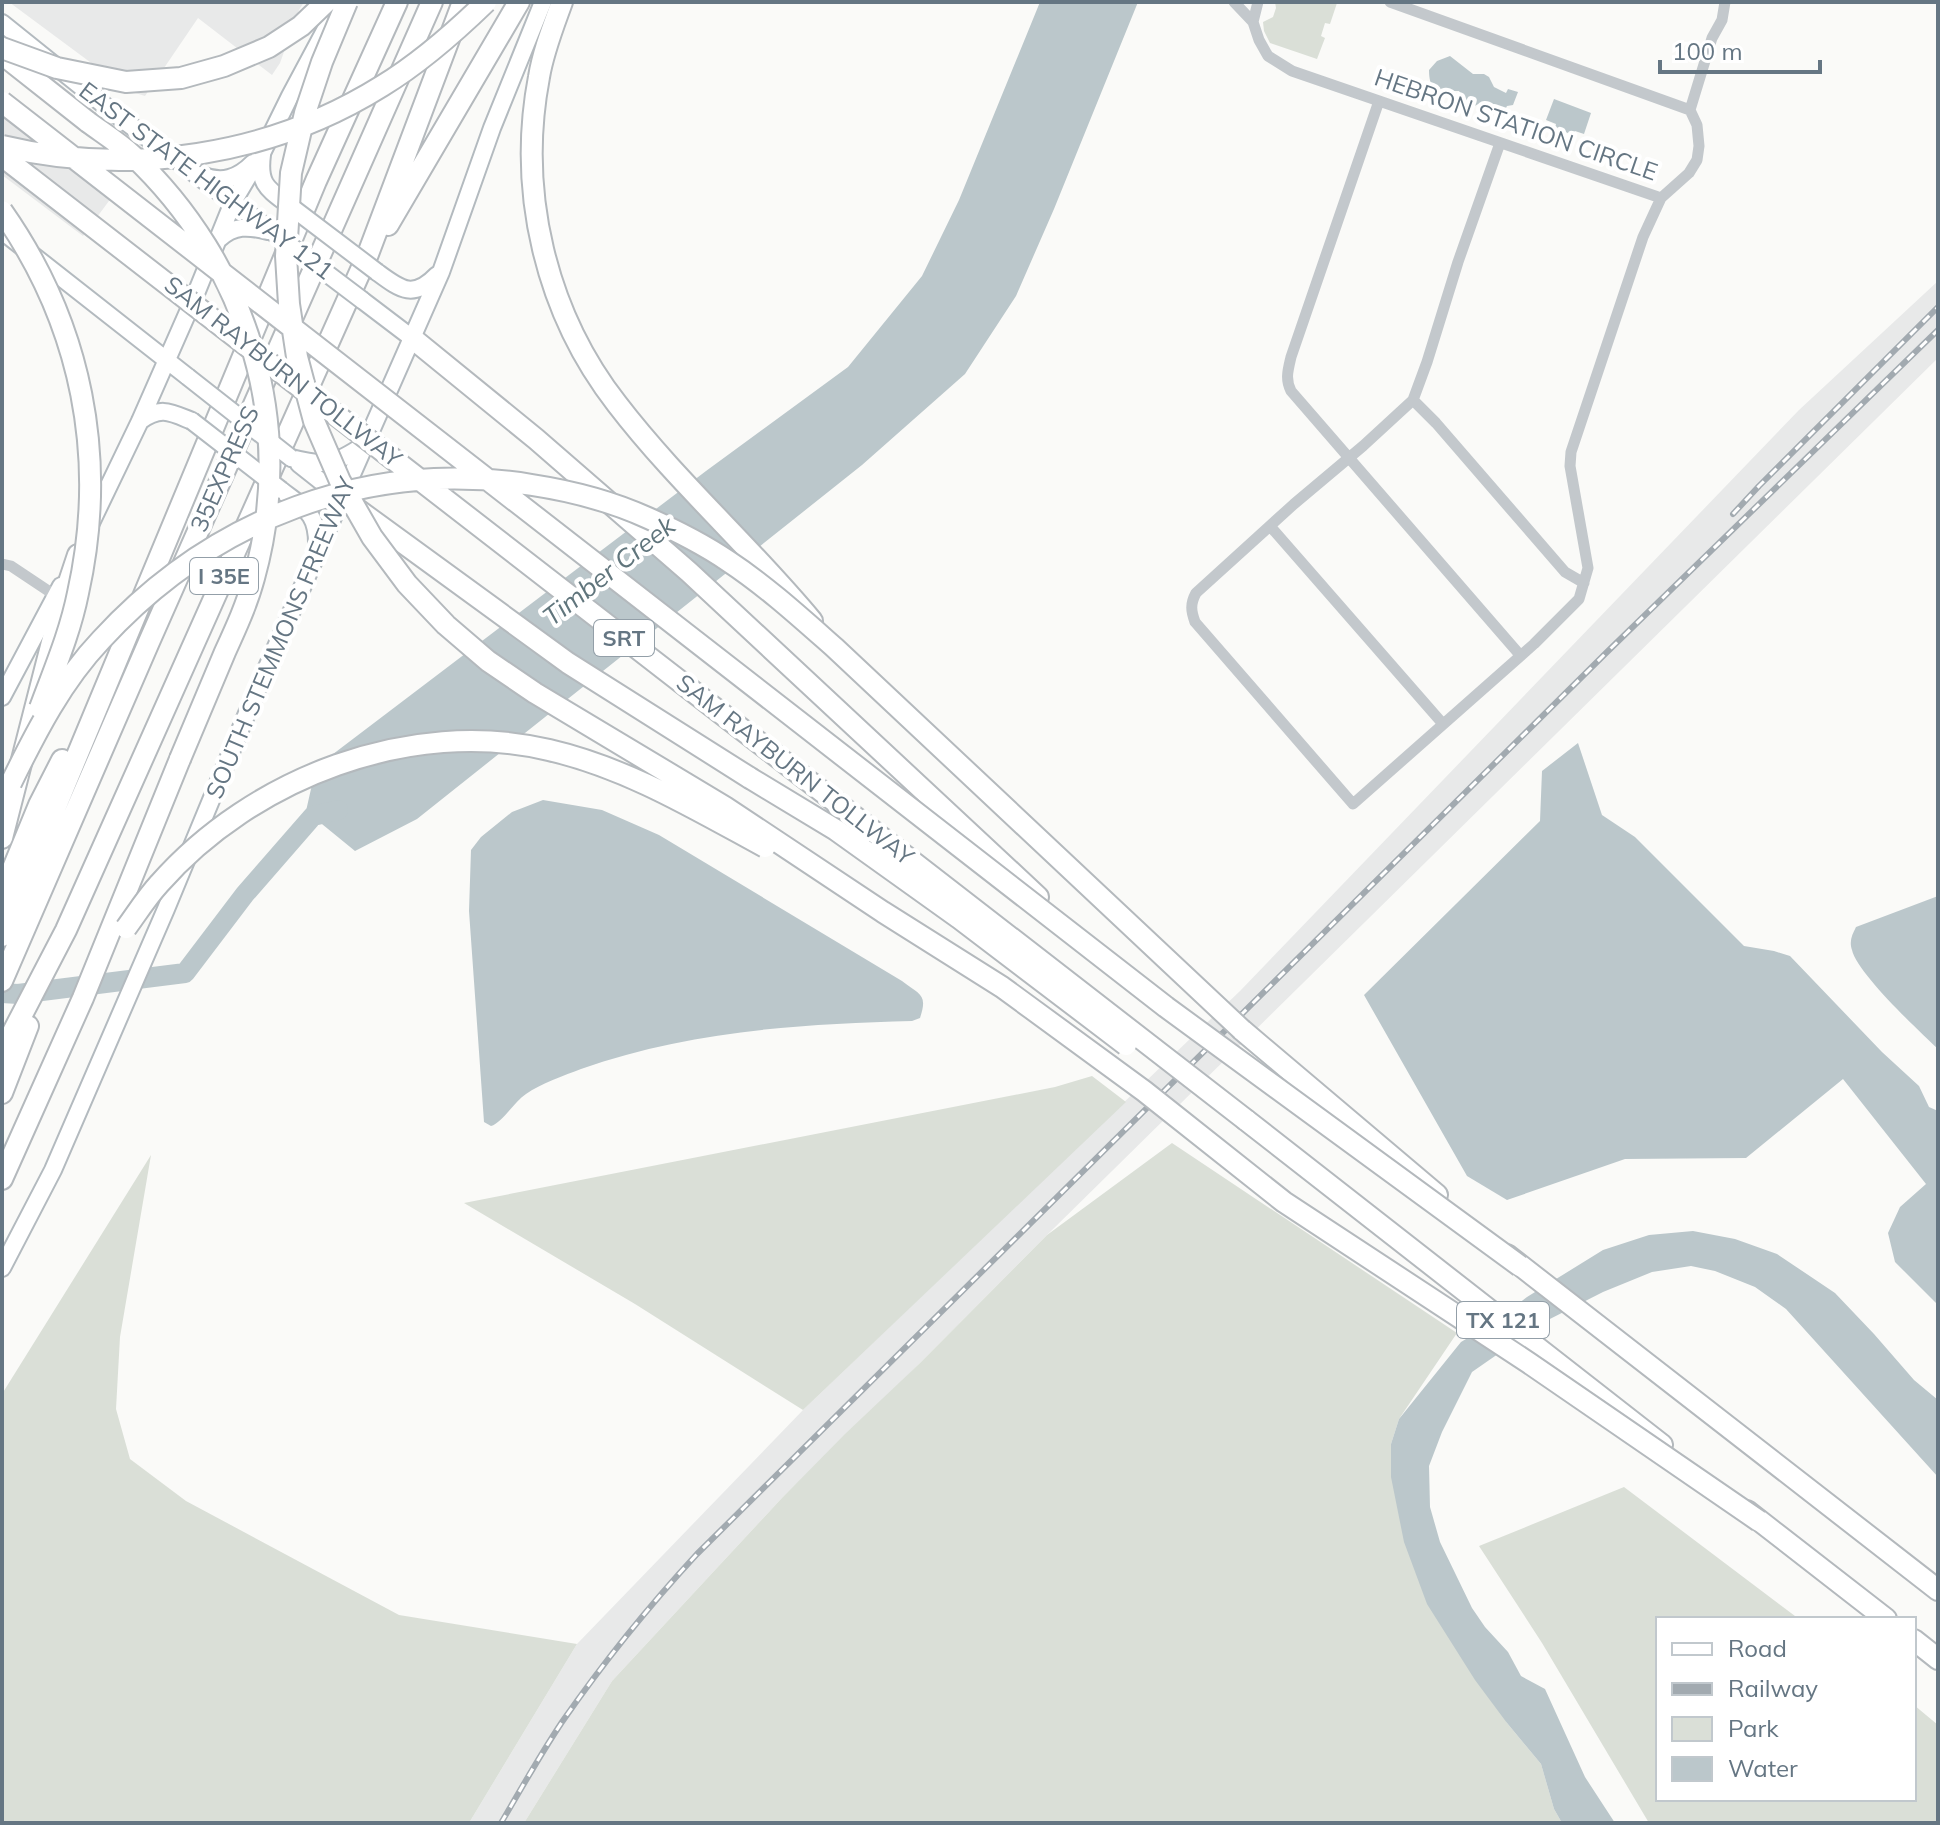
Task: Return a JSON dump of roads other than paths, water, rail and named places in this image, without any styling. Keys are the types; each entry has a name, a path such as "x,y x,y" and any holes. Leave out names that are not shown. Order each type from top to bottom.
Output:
{"highway":[{"path":"2,48 57,68 126,82 181,78 224,66 269,47 301,26 326,2"},
{"path":"344,2 305,113 291,173 286,256 289,304 297,357 314,421 340,481 372,537 407,584 446,625 488,661 535,693 725,807 1002,987 1144,1091 1284,1202 1504,1346 1759,1521"},
{"name":"I 35E","path":"2,936 17,892 316,181 397,2"},
{"name":"35EXPRESS","path":"17,892 432,2"},
{"name":"I 35E","path":"2,1053 66,930 372,263 463,2"},
{"path":"2,146 34,154 95,160 153,159 231,148 282,134 382,87 419,60 486,2"},
{"path":"372,263 519,2"},
{"path":"562,2 539,77 532,157 533,187 543,253 568,323 593,371 643,437 777,578 835,648"},
{"path":"2,54 130,153 168,192 202,238 226,279 249,336 261,378 270,461 263,543 254,581 83,998 2,1179"},
{"name":"SAM RAYBURN TOLLWAY","path":"2,102 1106,961"},
{"name":"SAM RAYBURN TOLLWAY","path":"2,156 1246,1120"},
{"path":"2,211 39,271 57,309 80,386 90,456 88,535 78,595 61,654 2,804"},
{"path":"412,338 536,439 689,572 1106,961"},
{"path":"11,783 35,733 64,687 98,642 134,605 174,572 217,543 285,510 358,488 408,480 461,478 564,490 607,503 645,516 688,537 767,589 835,648 1242,1030 1520,1266"},
{"path":"342,498 568,663 848,839 959,918 1220,1115 1246,1120"},
{"path":"2,838 62,603 83,540"},
{"path":"83,998 126,928 159,884 223,826 289,785 323,770 385,751 432,743 509,743 548,750 626,774 883,912"},
{"path":"2,981 17,892"},
{"path":"5,1086 66,930"},
{"name":"TX 121","path":"1106,961 1520,1266 1938,1590"},
{"name":"TX 121","path":"1246,1120 1883,1617"},
{"path":"1916,1642 1938,1659"}],"main road":[{"path":"2,697 56,596 140,421 233,202 344,2"},
{"name":"SOUTH STEMMONS FREEWAY","path":"2,1268 53,1170 317,552 441,272 492,128 543,2"},
{"name":"EAST STATE HIGHWAY 121","path":"2,23 114,113 412,338"},
{"path":"194,172 213,180 227,180 245,170 262,153"},
{"path":"262,153 260,171 270,190 372,263 396,286 418,289 427,286 441,272"},
{"path":"217,240 229,230 252,227 275,234"},
{"path":"2,231 342,498"},
{"path":"140,421 155,412 166,411 192,421 304,508 313,519 317,532 317,552"},
{"path":"291,458 324,465 364,445"}],"street":[{"name":"HEBRON STATION CIRCLE","path":"1234,2 1253,22 1268,56 1292,71 1661,198 1689,173 1697,160 1697,125 1690,110"},
{"path":"1253,22 1258,2"},
{"path":"1390,2 1417,6 1690,110 1712,38 1722,20 1725,2"},
{"path":"1379,101 1291,357 1287,383 1520,655"},
{"path":"1500,143 1413,400 1196,593 1191,602 1195,622 1353,804 1579,599 1588,568 1570,466 1571,452 1643,237 1661,198"},
{"path":"1413,400 1565,572 1584,583"},
{"path":"1270,526 1443,724"},
{"path":"2,564 11,566 56,596"}],"water":[{"path":"1040,2 1138,2 1016,296 965,374 862,465 417,819 355,851 306,811 316,767 848,367 922,276 959,200"},
{"path":"1450,56 1473,74 1489,77 1494,87 1506,93 1508,89 1518,92 1513,105 1507,106 1503,114 1490,103 1469,108 1462,102 1459,91 1434,88 1429,70 1437,61"},
{"path":"1554,99 1591,113 1584,134 1575,131 1573,135 1555,128 1556,124 1546,120"},
{"path":"1578,743 1602,815 1635,837 1744,946 1790,956 1919,1086 1929,1107 1938,1111 1938,1305 1895,1262 1888,1233 1900,1207 1926,1184 1843,1079 1746,1158 1625,1159 1507,1200 1467,1176 1364,995 1540,821 1542,771"},
{"path":"543,800 602,810 659,835 902,981 923,999 920,1018 912,1021 786,1027 662,1046 621,1056 553,1080 526,1094 495,1124 491,1126 484,1122 469,911 471,850 481,837 512,812"},
{"path":"1938,896 1938,1049 1876,987 1856,960 1851,944 1856,927"},
{"path":"1693,1231 1735,1239 1777,1254 1835,1293 1914,1380 1938,1400 1938,1477 1786,1309 1755,1287 1715,1271 1691,1266 1652,1272 1603,1292 1544,1322 1472,1372 1429,1466 1430,1507 1440,1542 1472,1608 1508,1652 1521,1676 1545,1689 1585,1777 1615,1823 1562,1823 1554,1809 1541,1764 1475,1680 1427,1604 1404,1542 1391,1477 1391,1444 1399,1419 1461,1342 1603,1250 1649,1235"}],"waterway":[{"name":"Timber Creek","path":"2,993 18,994 185,973 245,894 313,816 338,810"}],"railway":[{"path":"1733,514 1938,307"},
{"path":"501,1823 578,1700 626,1636 697,1554 1606,653 1938,330"}]}
